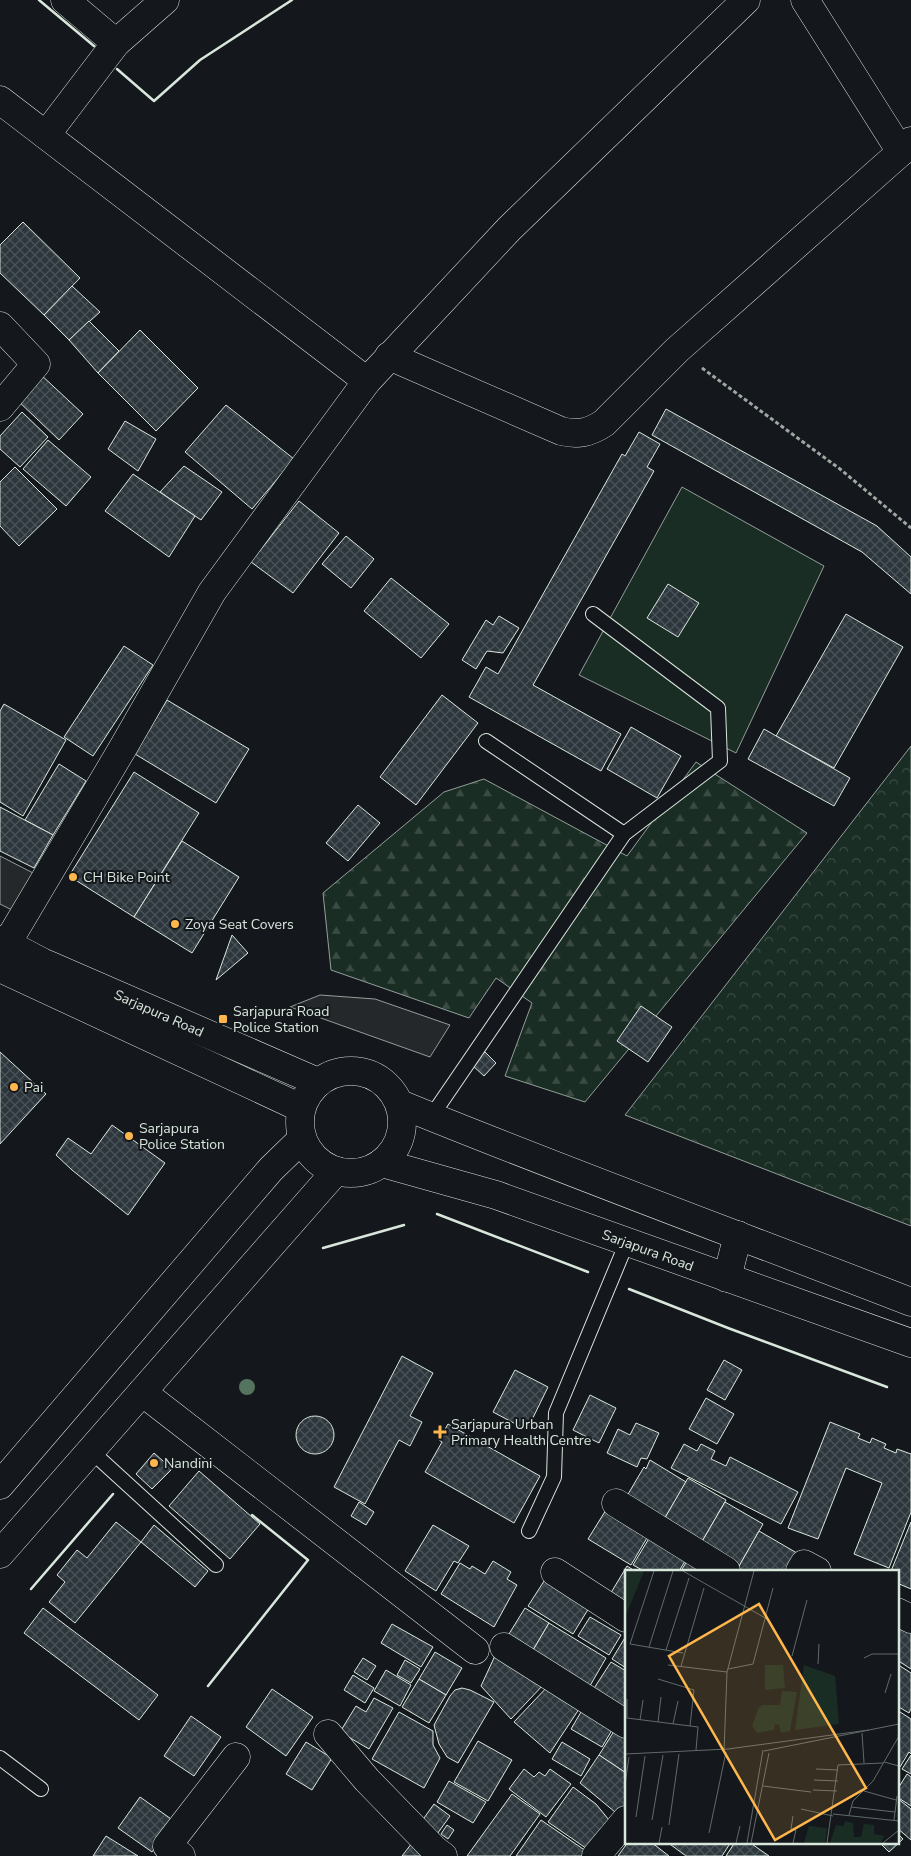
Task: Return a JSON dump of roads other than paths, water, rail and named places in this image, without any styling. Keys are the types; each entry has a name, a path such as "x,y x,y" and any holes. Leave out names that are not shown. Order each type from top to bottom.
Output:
{"street":[{"path":"65,0 116,44"},
{"path":"46,135 116,44 165,0"},
{"path":"3,961 212,592 367,380 509,229 746,0"},
{"path":"389,356 561,431 584,433 594,430 604,423 677,350 906,146 805,0"},
{"path":"0,100 367,380"},
{"path":"0,326 36,364 0,407"},
{"name":"Sarjapura Road","path":"3,961 42,962 318,1082"},
{"name":"Sarjapura Road","path":"3,961 301,1108"},
{"path":"348,1070 364,1072 380,1079 392,1090 400,1104 403,1121 401,1137 394,1152 382,1163 368,1171 352,1174 336,1171 321,1164 310,1153 302,1139 299,1124 301,1108 308,1094 318,1082 332,1074 348,1070"},
{"path":"400,1104 687,1218 738,1235 911,1302"},
{"path":"0,1485 271,1168 302,1139"},
{"name":"Sarjapura Road","path":"382,1163 496,1195 911,1343"},
{"path":"0,1554 336,1171"},
{"path":"727,1278 738,1235"},
{"path":"142,1392 475,1650"},
{"path":"616,1503 724,1570"},
{"path":"801,1570 804,1564 815,1570"},
{"path":"555,1572 625,1617"},
{"path":"898,1612 911,1619"},
{"path":"504,1647 625,1723"},
{"path":"328,1734 367,1780 443,1856"},
{"path":"181,1856 167,1846 236,1757"},
{"path":"596,1856 625,1821"}],"lane":[{"path":"431,1117 624,834 720,761 718,708 592,614"},
{"path":"486,741 624,834"},
{"path":"529,1531 554,1477 556,1413 627,1242"},
{"path":"91,1451 216,1565"},
{"path":"0,1758 41,1789"}],"place":[{"name":"CH Bike Point","path":"73,877"},
{"name":"Zoya Seat Covers","path":"175,924"},
{"name":"Sarjapura Road Police Station","path":"223,1019"},
{"name":"Pai","path":"14,1087"},
{"name":"Sarjapura Police Station","path":"129,1136"},
{"name":"Sarjapura Urban Primary Health Centre","path":"440,1432"},
{"name":"Nandini","path":"154,1463"}]}
